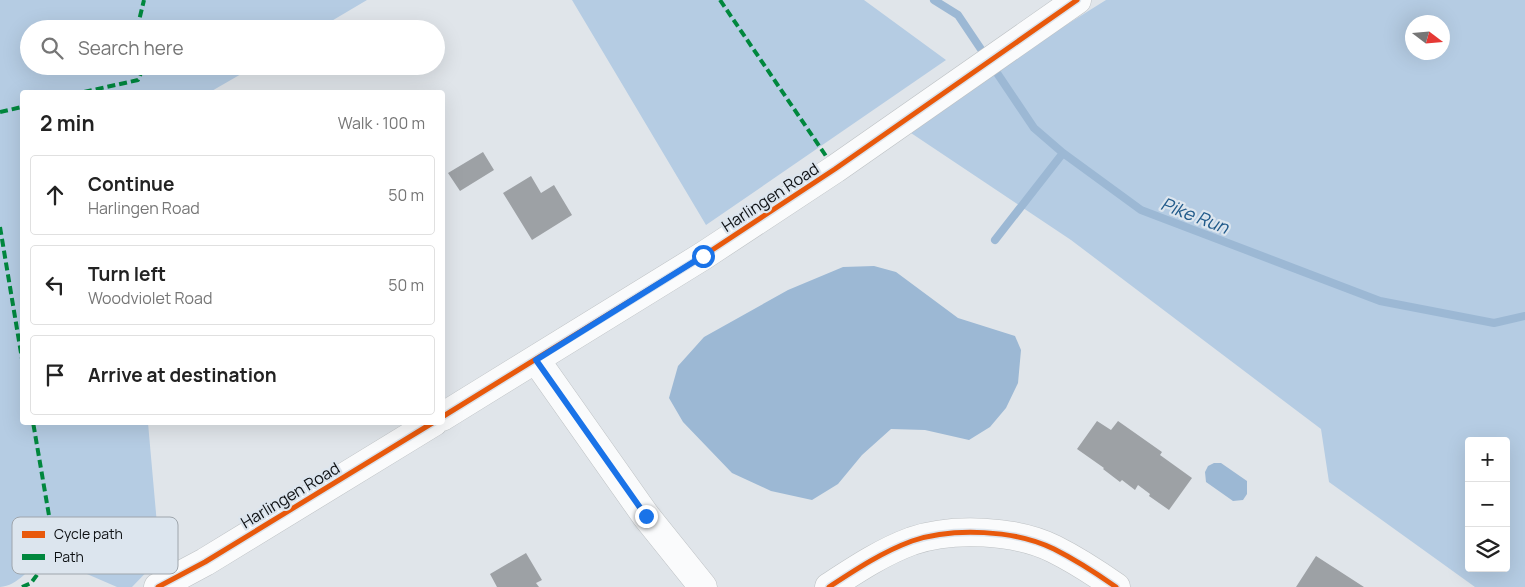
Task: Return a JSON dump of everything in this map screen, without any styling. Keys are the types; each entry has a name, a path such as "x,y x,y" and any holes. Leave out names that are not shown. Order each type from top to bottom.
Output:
{"street":[{"name":"Harlingen Road","path":"445,415 703,256 834,169 1077,0"},
{"path":"536,360 646,516 703,587"},
{"name":"Harlingen Road","path":"158,587 205,562 429,425"},
{"path":"829,587 874,559 913,541 949,534 976,533 1019,537 1053,548 1092,570 1116,587"}],"shaded area":[{"path":"0,0 367,0 333,20 20,20 20,75 239,75 213,90 20,90 20,425 148,425 156,517 12,517 12,574 25,574 13,583 0,587"},
{"path":"572,0 864,0 946,60 706,225"},
{"path":"1106,0 1525,0 1525,587 1475,587 1329,482 1321,429 1071,240 908,131 1013,58"},
{"path":"874,266 896,272 958,318 1015,336 1021,350 1018,383 1006,408 990,427 969,440 925,430 891,429 862,455 838,484 812,500 771,491 732,473 683,422 669,398 678,366 704,337 788,290 843,267"},
{"path":"1214,463 1221,463 1247,481 1247,494 1243,500 1233,501 1206,482 1205,472 1208,466"},
{"path":"87,574 145,574 132,587 117,587"}],"building":[{"path":"483,152 494,170 460,191 448,173"},
{"path":"531,176 541,193 554,185 572,215 532,240 503,193"},
{"path":"1097,421 1111,430 1118,421 1162,452 1160,455 1192,478 1169,510 1149,496 1150,494 1138,485 1135,490 1122,480 1120,482 1077,449"},
{"path":"526,553 542,580 536,583 539,587 497,587 490,574"},
{"path":"1316,556 1364,587 1296,587"}],"waterway":[{"name":"Pike Run","path":"934,0 958,15 1034,128 1063,153 1141,210 1380,301 1494,323 1525,316"},
{"path":"995,240 1063,153"}],"marked path":[{"path":"139,20 144,0"},
{"path":"720,0 826,156"},
{"path":"93,90 138,80 140,75"},
{"path":"0,112 20,107"},
{"path":"0,227 20,347"},
{"path":"34,425 49,517"},
{"path":"22,587 31,583 38,574"}],"cycle path":[{"path":"445,415 703,256 835,169 1077,0"},
{"path":"158,587 205,562 429,425"},
{"path":"829,587 901,545 928,537 965,532 1003,534 1039,543 1070,558 1116,587"}],"route":[{"path":"646,516 536,360 703,256"}]}
